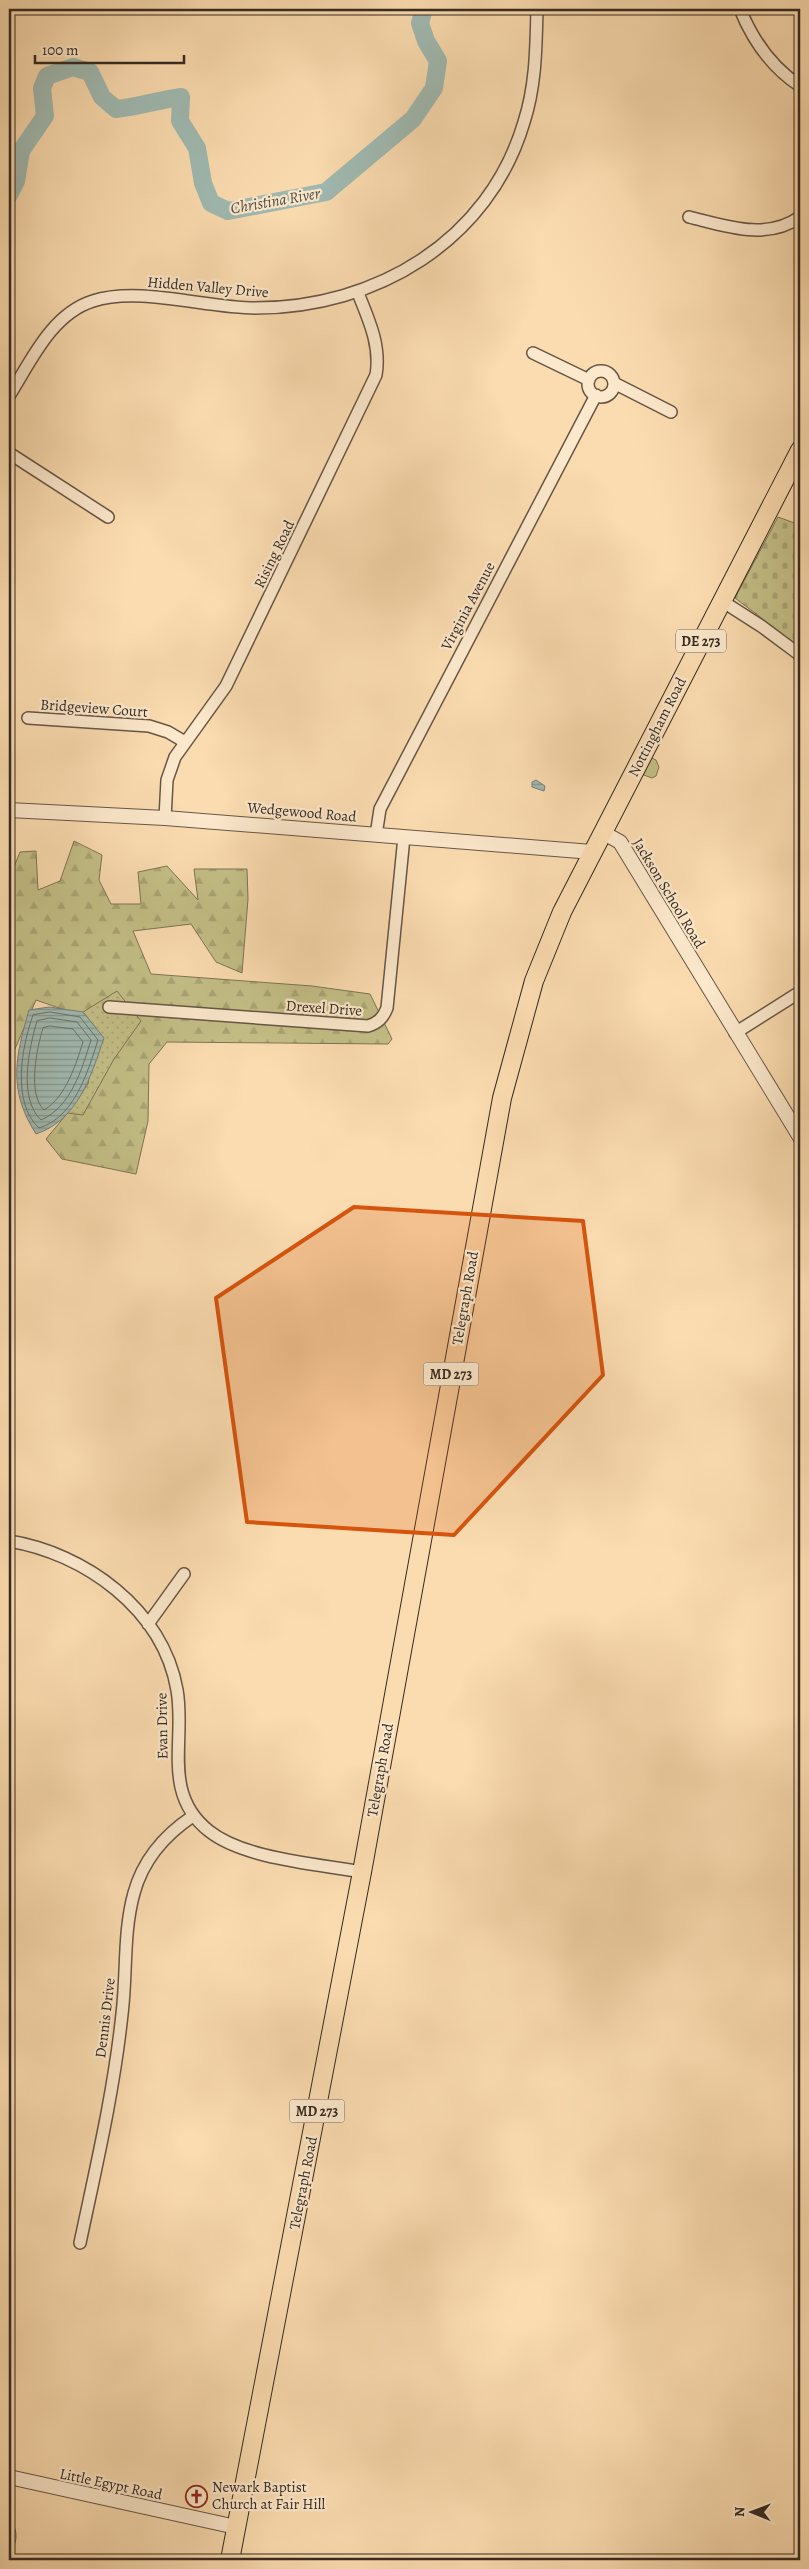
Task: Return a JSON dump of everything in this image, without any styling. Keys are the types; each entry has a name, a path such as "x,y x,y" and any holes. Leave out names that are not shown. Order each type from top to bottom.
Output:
{"main road":[{"name":"Nottingham Road","path":"534,981 562,912 602,832 800,450"},
{"name":"Telegraph Road","path":"230,2560 362,1872 488,1166 509,1068 534,981"}],"street":[{"name":"Hidden Valley Drive","path":"9,396 44,340 75,309 91,301 112,296 130,296 232,307 275,308 358,293 390,279 437,249 474,213 504,171 516,147 531,97 536,65 537,9"},
{"path":"740,9 746,24 763,52 774,66 800,86"},
{"path":"689,217 755,231 778,228 800,217"},
{"name":"Rising Road","path":"165,818 170,768 185,742 226,686 371,388 376,370 377,350 358,293"},
{"path":"533,353 589,380"},
{"path":"596,395 590,391 589,380 594,373 603,371 610,375 614,383 672,412"},
{"name":"Virginia Avenue","path":"376,835 380,809 596,395 609,394 614,383"},
{"path":"9,453 108,517"},
{"path":"722,601 761,626 800,655"},
{"name":"Bridgeview Court","path":"28,718 149,726 168,732 185,742"},
{"name":"Wedgewood Road","path":"9,810 165,818 592,852"},
{"name":"Jackson School Road","path":"602,832 620,842 800,1137"},
{"name":"Drexel Drive","path":"109,1007 368,1026 376,1024 383,1017 387,1008 404,837"},
{"path":"735,1033 800,992"},
{"name":"Evan Drive","path":"9,1541 47,1548 93,1571 115,1589 148,1624 161,1645 177,1688 179,1708 177,1762 184,1800 193,1816 210,1832 246,1850 362,1872"},
{"path":"148,1624 184,1574"},
{"name":"Dennis Drive","path":"80,2243 106,2113 122,2014 128,1930 134,1893 158,1846 173,1829 193,1816"},
{"name":"Little Egypt Road","path":"9,2477 236,2527"}],"highlighted area":[{"path":"354,1207 583,1221 603,1375 454,1535 247,1522 216,1298"}],"green space":[{"path":"778,517 800,525 800,647 735,598"},
{"path":"650,757 656,760 659,767 656,776 652,778 641,774"},
{"path":"74,841 102,855 99,880 111,904 141,904 138,872 167,866 198,900 194,869 247,869 248,899 242,973 216,962 191,924 133,931 151,974 312,986 370,994 392,1039 388,1044 167,1042 149,1064 148,1121 136,1174 62,1159 46,1139 85,1092 108,1025 36,1000 9,1063 9,879 20,852 36,851 38,890 60,881"},
{"path":"117,991 141,1021 114,1059 83,1115 67,1113 88,1084 97,1030 83,1012"}],"water":[{"path":"536,780 545,786 544,791 532,787 532,782"},
{"path":"49,1007 83,1012 104,1038 88,1081 73,1107 63,1118 36,1134 21,1103 17,1074 18,1059 20,1043 29,1010"},
{"path":"9,2516 16,2531 16,2540 9,2555"}],"waterway":[{"name":"Christina River","path":"9,195 16,181 21,151 45,116 42,88 47,76 73,67 90,72 102,97 116,109 181,97 180,121 197,148 203,183 211,203 228,211 326,192 413,119 434,88 438,61 426,41 420,23 424,9"}],"place":[{"name":"Newark Baptist Church at Fair Hill","path":"196,2496"}]}
